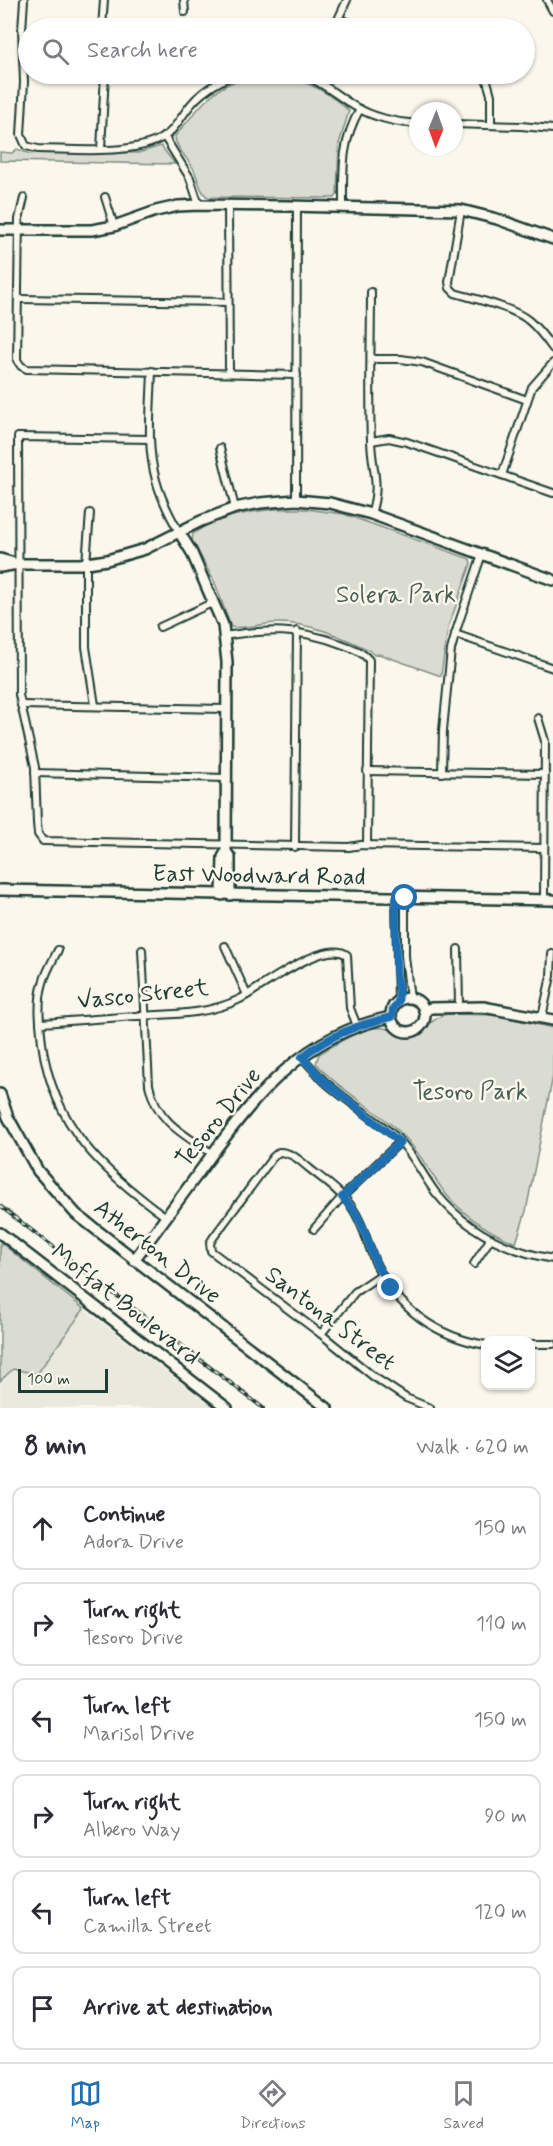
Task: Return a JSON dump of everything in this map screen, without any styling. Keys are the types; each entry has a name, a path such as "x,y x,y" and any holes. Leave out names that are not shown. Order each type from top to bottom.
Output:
{"street":[{"path":"23,18 24,0"},
{"path":"103,18 104,0"},
{"path":"184,0 184,12"},
{"path":"339,18 347,0"},
{"path":"547,0 553,10"},
{"path":"24,84 21,135 26,146 101,149 137,147 164,136 175,127 204,92 216,84"},
{"path":"101,149 104,84"},
{"path":"325,84 360,109 385,118 409,122"},
{"path":"487,84 491,125"},
{"path":"343,207 345,145 360,109"},
{"path":"463,124 553,129"},
{"path":"164,136 190,178 199,205"},
{"path":"105,197 114,226"},
{"path":"24,198 19,219 17,360 21,366 27,369 297,375"},
{"path":"228,205 229,372"},
{"path":"0,230 92,230 114,226 178,206 297,206 461,210 497,219 553,239"},
{"path":"297,206 297,500"},
{"path":"461,210 449,282 450,288 455,293 516,312 527,318 553,350"},
{"path":"370,514 376,496 377,481 371,441 371,292"},
{"path":"19,299 228,302"},
{"path":"371,359 422,362 527,400"},
{"path":"502,475 532,387 553,363"},
{"path":"152,371 150,439 155,479 167,509 191,551 223,625 227,662 226,849 230,857 226,895"},
{"path":"150,439 18,437 19,694 35,773 36,823 38,834 43,841 226,849 367,845 544,848"},
{"path":"371,441 389,438 407,442 553,494"},
{"path":"220,448 235,508"},
{"path":"0,567 18,564 86,563 107,560 146,549 201,520 235,508 297,500 330,503 370,514 553,580"},
{"path":"90,513 86,563 86,647 95,705"},
{"path":"442,772 443,730 452,650 455,634 482,554"},
{"path":"0,559 7,559 18,564"},
{"path":"159,627 214,602"},
{"path":"224,636 261,630 297,631 349,647 364,654 369,660 367,845"},
{"path":"295,847 297,631"},
{"path":"455,634 553,668"},
{"path":"21,705 226,709"},
{"path":"538,717 545,741 544,848 548,900"},
{"path":"367,771 546,774"},
{"path":"35,773 226,778"},
{"name":"East Woodward Road","path":"0,890 548,900"},
{"path":"400,898 410,999"},
{"path":"398,1002 410,999 419,1003 424,1011 423,1022 416,1030 411,1032 400,1030 393,1023 392,1017 393,1009 398,1002 400,898"},
{"path":"225,946 247,995"},
{"path":"458,949 459,1007"},
{"path":"58,950 43,982 39,1006 44,1053 58,1102 77,1135 111,1176 166,1217"},
{"path":"142,950 149,1085 157,1108 164,1119 213,1154"},
{"name":"Vasco Street","path":"40,1023 209,1010 247,995 323,952 333,951 344,952 347,955 350,1008 357,1026"},
{"path":"542,1017 551,976 552,954"},
{"path":"424,1011 431,1008 483,1007 553,1020"},
{"name":"Tesoro Drive","path":"134,1260 257,1096 302,1057 336,1035 366,1022 392,1017"},
{"path":"302,1057 324,1081 400,1142 416,1161 436,1193 462,1219 491,1238 517,1251 553,1259"},
{"name":"Atherton Drive","path":"0,1094 8,1118 38,1171 76,1214 327,1408"},
{"path":"314,1229 342,1197 400,1142"},
{"name":"Santona Street","path":"342,1197 291,1154 279,1152 224,1222 210,1243 211,1251 374,1377 406,1398 430,1408"},
{"path":"342,1197 351,1205 365,1228 382,1274 391,1288 417,1317 456,1339 481,1344"},
{"name":"Moffat Boulevard","path":"0,1233 227,1408"},
{"path":"474,1264 491,1238"},
{"path":"321,1334 355,1292 382,1274"},
{"path":"535,1344 553,1344"}],"shaded area":[{"path":"84,1309 214,1408 4,1408 0,1403 0,1380 13,1369 37,1374"}],"green space":[{"path":"230,84 308,84 331,96 349,111 339,144 335,198 208,197 205,195 193,168 177,144 175,136 204,103"},
{"path":"161,146 175,164 0,161 0,152 12,153 17,149 30,154 46,151 138,153"},
{"name":"Solera Park","path":"275,509 306,509 344,514 470,559 471,564 448,628 441,676 379,654 374,655 369,650 347,640 302,625 278,623 242,628 231,627 215,583 192,540 193,534 221,519"},
{"name":"Tesoro Park","path":"447,1014 496,1015 553,1028 553,1076 526,1211 516,1243 496,1234 460,1209 445,1193 401,1133 334,1081 316,1063 319,1054 359,1032 384,1028 404,1035 416,1034"},
{"path":"0,1242 84,1309 37,1374 13,1369 0,1381"}],"railway":[{"path":"0,1206 263,1408"}],"route":[{"path":"391,1288 377,1264 365,1228 351,1205 342,1197 400,1142 324,1081 302,1057 336,1035 366,1022 392,1017 399,995 396,971 396,898 405,898"}]}
